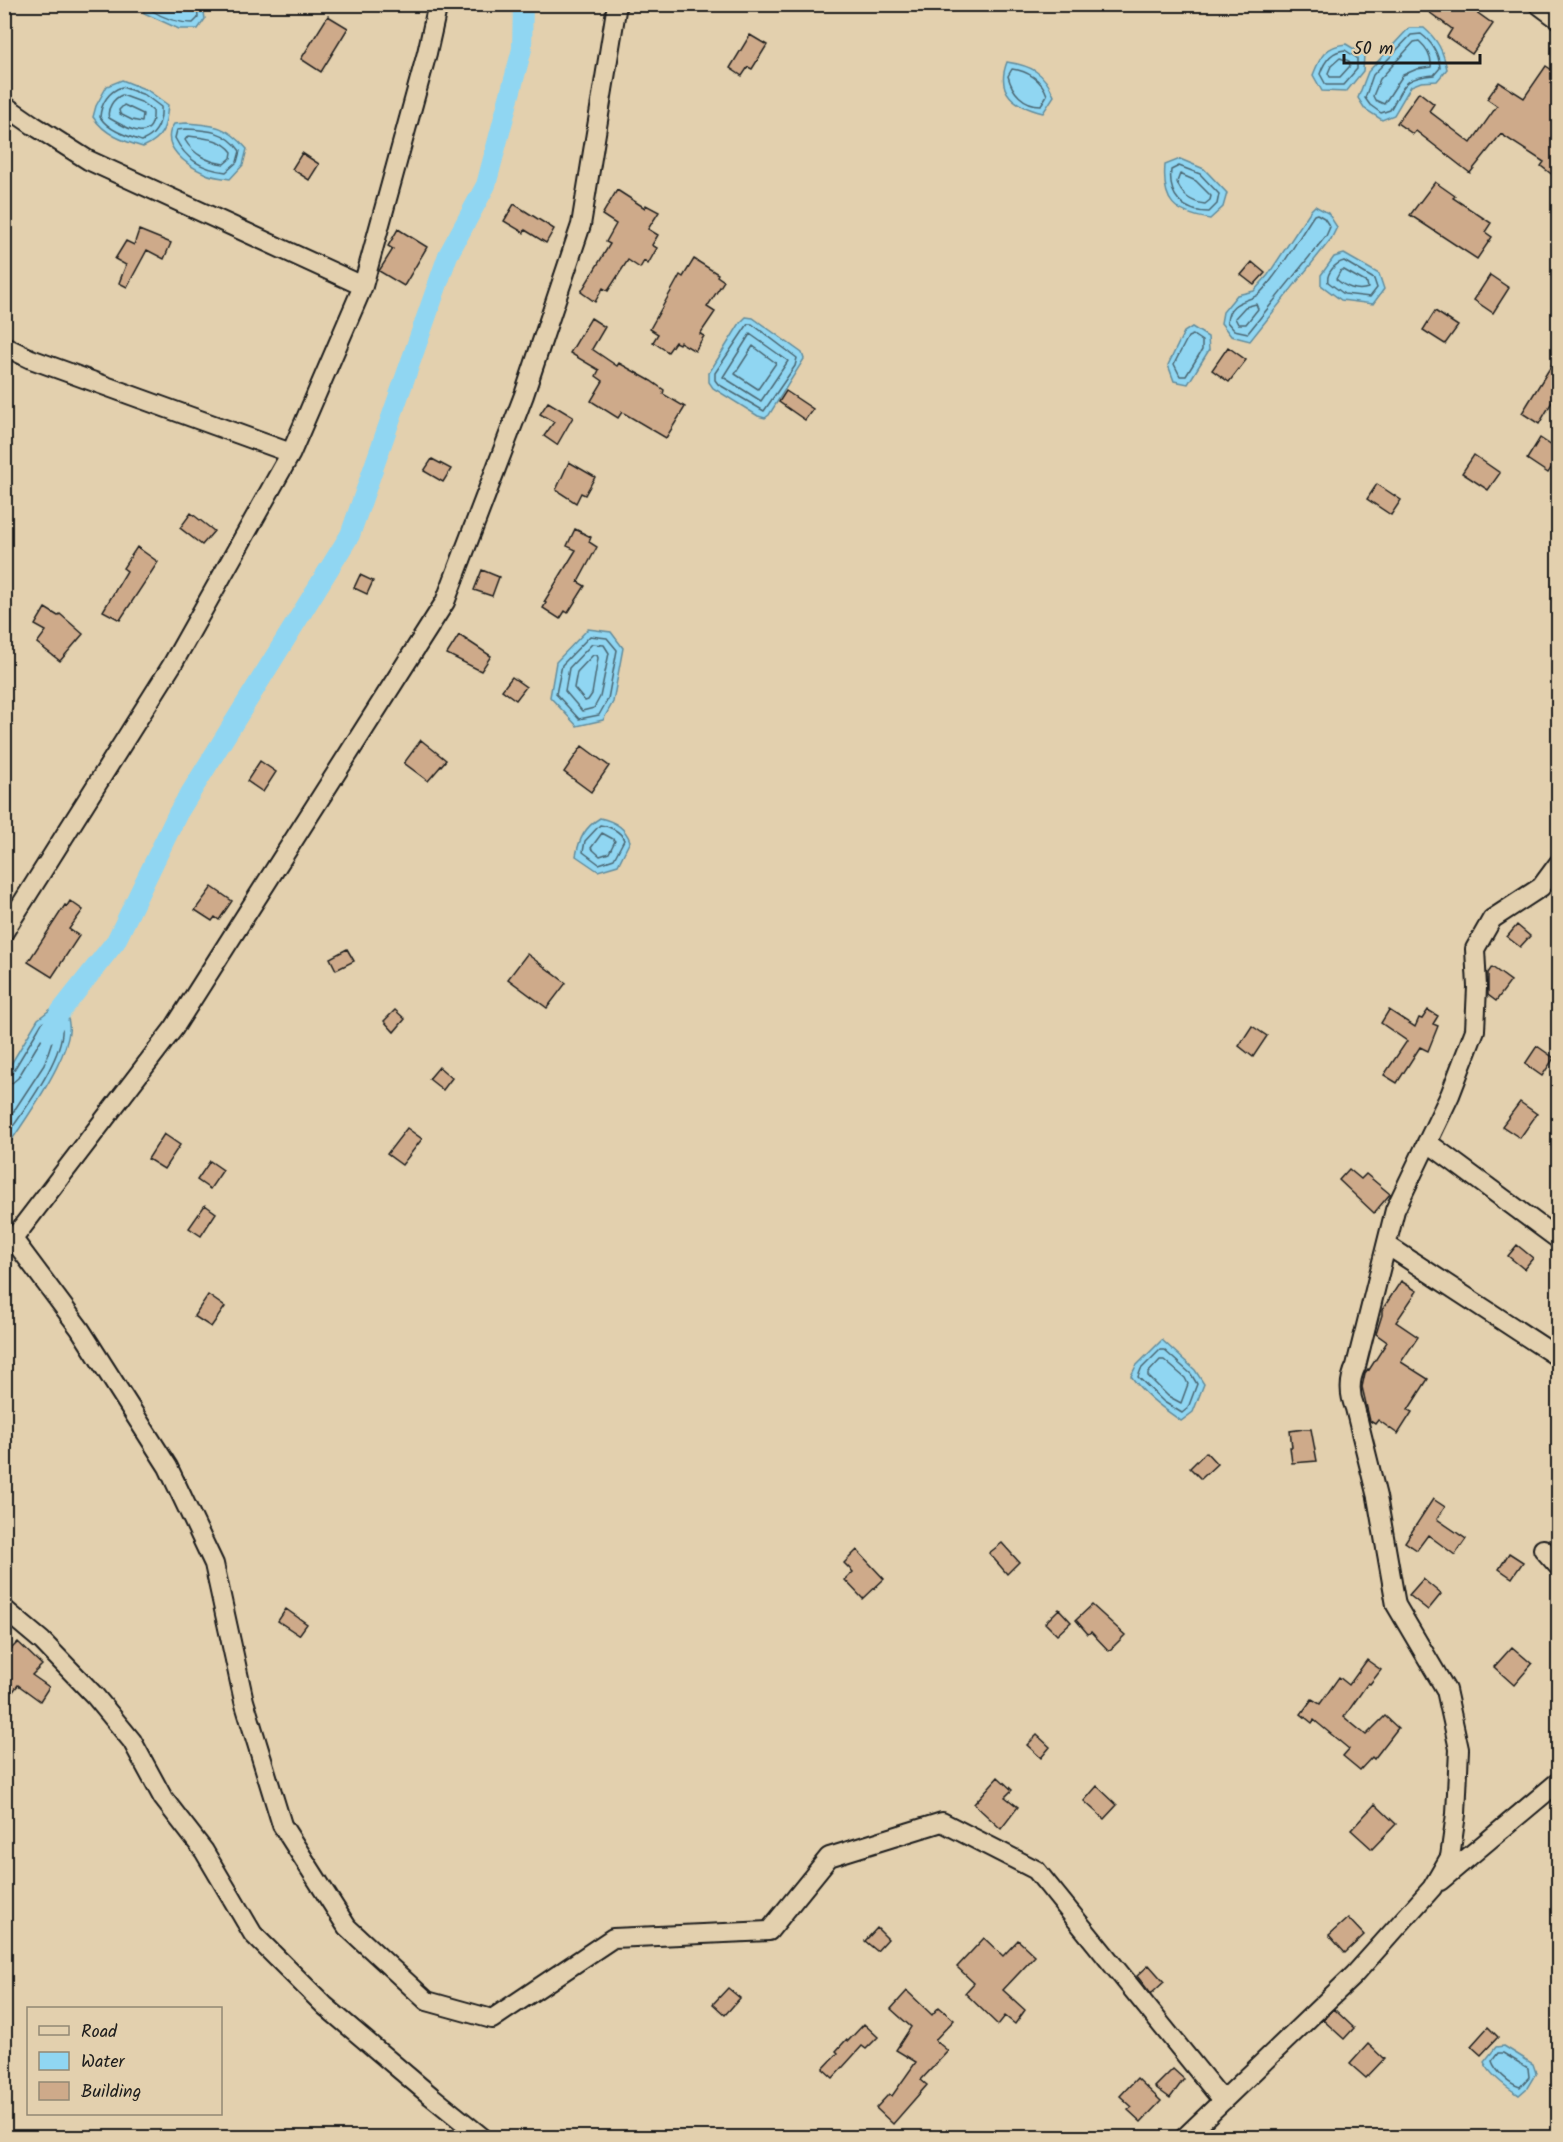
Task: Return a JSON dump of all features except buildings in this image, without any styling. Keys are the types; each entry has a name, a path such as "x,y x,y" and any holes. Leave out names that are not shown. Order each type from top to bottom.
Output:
{"street":[{"path":"4,932 172,665 291,453 363,286 427,53 438,4"},
{"path":"617,4 581,225 524,395 445,602 174,1028 9,1242 80,1329 168,1467 214,1564 244,1701 282,1825 347,1928 427,2001 492,2019 614,1938 770,1931 829,1857 942,1822 1036,1870 1223,2101"},
{"path":"1538,4 1558,19"},
{"path":"4,105 88,160 363,286"},
{"path":"4,346 31,359 291,453"},
{"path":"1432,1888 1450,1857 1456,1814 1459,1749 1446,1690 1396,1605 1377,1497 1355,1408 1350,1397 1351,1376 1356,1366 1395,1210 1450,1095 1475,1030 1477,987 1475,949 1491,919 1540,887 1558,864"},
{"path":"1427,1142 1558,1239"},
{"path":"1387,1245 1558,1357"},
{"path":"1543,1549 1558,1566"},
{"path":"4,1609 42,1641 95,1696 132,1741 163,1798 204,1851 253,1934 325,2006 483,2138"},
{"path":"1184,2138 1354,1975 1432,1888 1558,1782"}],"water":[{"path":"144,5 203,5 205,19 198,29 179,29 144,13"},
{"path":"1409,28 1424,28 1429,32 1439,46 1447,69 1437,81 1421,82 1411,86 1394,115 1382,120 1365,109 1358,98 1368,72"},
{"path":"1346,44 1364,55 1363,71 1346,92 1322,91 1313,75 1318,63 1328,50"},
{"path":"1007,62 1030,68 1046,81 1054,96 1043,113 1016,102 1010,96 1004,82"},
{"path":"122,80 147,90 168,105 163,131 150,144 143,147 109,133 93,117 107,86"},
{"path":"186,123 220,128 234,136 247,149 243,165 230,179 206,174 191,166 177,154 172,147 170,132 174,124"},
{"path":"1180,159 1204,169 1227,193 1223,207 1210,219 1179,209 1168,197 1165,165"},
{"path":"1315,206 1328,213 1337,227 1331,239 1250,341 1231,336 1221,323 1223,312 1237,295 1254,291 1268,275"},
{"path":"1344,254 1379,274 1384,289 1373,304 1341,300 1321,285 1321,275 1334,257"},
{"path":"746,317 753,318 802,353 804,359 765,418 713,388 709,382 709,373"},
{"path":"1192,327 1208,337 1209,350 1188,384 1174,381 1168,365 1184,332"},
{"path":"588,629 611,632 623,648 613,702 603,720 577,726 550,697 556,662"},
{"path":"600,818 618,825 630,841 618,865 598,871 576,856 584,834 590,825"},
{"path":"51,1009 60,1011 68,1020 68,1036 62,1057 37,1102 5,1150 5,1074 38,1019"},
{"path":"1162,1340 1195,1370 1204,1384 1193,1412 1181,1421 1148,1395 1131,1376 1136,1366"},
{"path":"1504,2046 1533,2064 1536,2073 1527,2088 1519,2095 1504,2085 1484,2062 1496,2047"}],"waterway":[{"path":"49,1032 61,1011 116,941 178,813 350,535 448,255 486,185 522,49 523,4"}]}
